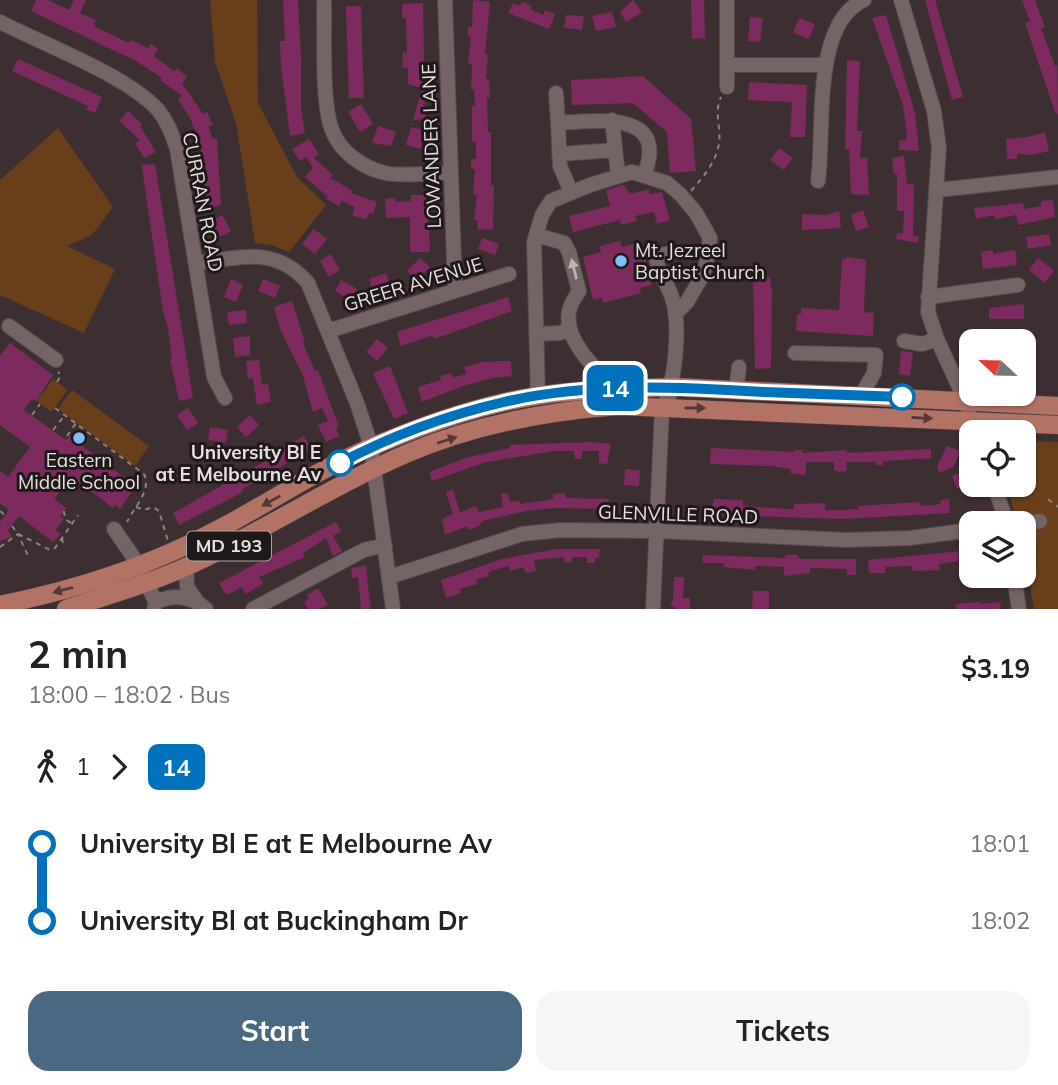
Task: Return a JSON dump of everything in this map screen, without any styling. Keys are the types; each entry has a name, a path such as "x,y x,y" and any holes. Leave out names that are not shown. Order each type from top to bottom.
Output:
{"main road":[{"name":"MD 193","path":"0,605 73,588 137,566 213,533 371,446 505,401 615,388 672,387 959,400"},
{"name":"MD 193","path":"1036,405 1058,406"},
{"name":"MD 193","path":"66,609 186,567 410,452 513,421 577,409 619,406 959,426"},
{"name":"MD 193","path":"1036,426 1058,425"}],"street":[{"path":"324,0 327,112 333,132 348,154 370,169 389,174 450,173"},
{"name":"LOWANDER LANE","path":"445,0 455,292"},
{"path":"727,0 727,87"},
{"path":"818,181 822,152 824,65 828,47 840,23 864,0"},
{"path":"901,0 934,111 939,148 928,312 937,340 959,387"},
{"name":"CURRAN ROAD","path":"0,22 139,92 158,110 170,128 177,149 214,377 225,398"},
{"path":"728,65 824,65"},
{"path":"556,93 559,154 563,176 571,192"},
{"path":"612,120 618,176"},
{"path":"558,123 624,121 649,140 650,150 644,175"},
{"path":"559,154 615,150"},
{"path":"538,396 536,235 551,201 632,172 667,183 685,198 710,238 701,278 687,302 676,314"},
{"path":"937,191 1058,177"},
{"path":"536,235 564,243 579,291 570,306 567,330 536,334"},
{"path":"653,609 662,408 672,387 674,374 676,314 671,294 659,273 656,257 670,253"},
{"path":"195,263 258,256 282,262 295,269 308,284 371,446 393,609"},
{"name":"GREER AVENUE","path":"328,331 509,274"},
{"path":"928,297 1018,285"},
{"path":"569,324 573,336 594,368 615,388"},
{"path":"9,326 56,360"},
{"path":"904,341 922,344 937,340"},
{"path":"795,354 876,355 874,373 861,396"},
{"path":"736,390 738,367"},
{"path":"874,373 887,397"},
{"path":"1036,522 1040,521"},
{"path":"120,526 155,606 178,596 201,605"},
{"name":"GLENVILLE ROAD","path":"389,577 522,534 561,530 657,531 847,540 910,538 959,532"},
{"path":"253,609 364,550 385,545"},
{"path":"186,567 187,587 201,605"},
{"path":"1016,588 1019,609"}],"path":[{"path":"685,198 707,172 719,147 718,105 727,87"},
{"path":"32,415 40,404"},
{"path":"55,408 144,474 147,487 120,526"},
{"path":"53,430 65,415"},
{"path":"67,436 76,424"},
{"path":"1048,499 1058,507"},
{"path":"135,506 144,510 153,507 159,511 169,543"},
{"path":"0,511 6,516"},
{"path":"64,511 65,519 71,524"},
{"path":"18,534 50,550 55,548 78,515"},
{"path":"12,526 29,558"},
{"path":"0,547 18,534"},
{"path":"62,538 64,548"}],"shaded area":[{"path":"210,0 257,0 258,103 297,177 326,205 289,252 272,245 255,243 236,123 215,62"},
{"path":"58,128 113,207 92,235 67,246 115,269 84,333 0,295 0,180"},
{"path":"53,379 68,390 51,412 37,401"},
{"path":"72,390 149,446 135,466 58,409"},
{"path":"1036,441 1058,442 1058,609 1034,609 1030,588 1036,588 1036,511 1014,511 1010,497 1036,497"}],"building":[{"path":"36,0 48,0 69,10 74,0 86,0 80,13 96,20 94,26 129,43 131,40 148,48 151,44 158,49 154,56 174,71 177,68 187,77 182,83 203,114 207,112 213,125 208,127 213,139 217,139 221,205 208,208 199,141 190,118 178,99 182,96 160,80 162,78 136,61 31,11"},
{"path":"283,0 298,0 301,108 305,133 290,136 281,66 280,41 285,41"},
{"path":"473,0 490,2 485,54 488,54 486,79 489,79 490,98 487,98 488,132 491,132 491,185 494,185 493,229 478,230 477,220 474,220 477,195 473,195 475,169 471,169 471,159 476,159 476,142 472,142 472,106 475,106 474,90 471,90 472,64 468,63 471,37 468,37 468,27 472,27"},
{"path":"633,0 642,12 626,22 620,12"},
{"path":"691,0 704,0 705,38 692,39"},
{"path":"925,0 935,0 963,97 952,100"},
{"path":"1022,0 1035,0 1045,27 1041,28 1055,66 1057,65 1056,115 1025,23 1030,21"},
{"path":"522,2 543,15 545,10 555,14 549,29 508,13 513,3 520,6"},
{"path":"423,3 425,119 413,120 422,88 408,84 408,68 402,67 403,52 407,53 406,18 402,18 402,4"},
{"path":"346,6 361,6 364,98 349,98"},
{"path":"612,12 616,27 596,31 592,16"},
{"path":"566,15 584,16 582,30 564,28"},
{"path":"886,15 915,113 919,151 899,150 899,140 906,141 907,135 903,105 872,18"},
{"path":"750,17 763,18 760,42 748,41"},
{"path":"799,18 815,24 809,39 793,33"},
{"path":"18,59 102,97 95,113 86,109 88,106 12,71"},
{"path":"847,60 860,61 857,131 862,131 860,158 867,158 869,195 851,194 849,149 845,149"},
{"path":"643,76 691,119 696,171 670,173 667,132 633,103 572,105 571,80"},
{"path":"749,82 807,85 805,137 790,137 792,102 748,100"},
{"path":"361,104 373,124 360,132 348,112"},
{"path":"128,111 142,124 140,126 156,152 144,158 135,143 140,140 119,121"},
{"path":"378,126 396,132 391,146 372,143"},
{"path":"411,127 426,131 421,149 406,145"},
{"path":"1045,132 1049,151 1032,155 1017,154 1017,159 1007,159 1006,139"},
{"path":"309,139 319,154 314,158 333,175 330,178 353,191 351,193 377,202 373,214 369,213 366,220 352,215 355,207 342,201 339,206 326,199 328,197 305,177 313,168 306,157 300,161 292,149"},
{"path":"779,148 793,158 784,170 770,160"},
{"path":"904,156 907,184 914,185 913,236 919,237 918,243 896,239 897,233 903,234 904,211 897,211 897,174 894,174 892,158"},
{"path":"155,164 193,398 179,401 170,359 168,328 163,311 142,168 142,165"},
{"path":"624,185 630,194 649,189 650,194 662,192 670,220 657,224 654,212 635,216 637,221 621,225 620,220 573,232 569,216 610,206 606,190"},
{"path":"411,195 427,195 430,252 410,252 410,217 386,218 385,199 395,198 395,202 411,201"},
{"path":"1053,200 1055,217 1018,225 1016,215 995,219 994,215 976,219 974,208 1023,203 1024,209 1041,206 1041,201"},
{"path":"863,210 869,227 856,231 851,215"},
{"path":"839,211 841,228 802,230 802,214 826,215"},
{"path":"222,215 231,231 220,237 210,222"},
{"path":"314,229 327,239 315,254 302,244"},
{"path":"1049,234 1051,245 1028,249 1026,237"},
{"path":"482,238 499,244 495,255 478,249"},
{"path":"620,241 622,247 641,242 652,285 640,288 641,293 603,303 602,298 593,300 583,257 601,252 600,246"},
{"path":"993,250 993,254 1015,250 1017,265 983,269 981,252"},
{"path":"331,254 340,270 329,277 320,261"},
{"path":"847,257 866,260 864,312 874,313 873,336 796,331 797,314 801,314 801,308 839,310 842,259"},
{"path":"420,258 430,267 417,280 407,271"},
{"path":"1038,258 1054,271 1045,283 1029,270"},
{"path":"386,273 390,285 372,291 369,279"},
{"path":"753,277 770,277 771,368 755,369"},
{"path":"231,279 243,285 236,302 224,297"},
{"path":"263,279 280,286 275,298 258,291"},
{"path":"341,280 357,289 351,300 335,291"},
{"path":"508,297 512,311 434,339 433,335 401,346 397,332"},
{"path":"292,301 305,342 303,343 315,371 318,370 339,427 336,428 339,436 326,442 318,425 328,421 322,408 313,412 303,376 281,331 274,307"},
{"path":"1024,304 1024,319 989,319 989,308"},
{"path":"246,310 247,323 229,325 227,312"},
{"path":"250,336 250,355 235,357 233,338"},
{"path":"377,339 388,348 377,361 366,352"},
{"name":"Eastern Middle School","path":"10,343 53,375 36,401 32,399 24,410 66,440 69,436 136,486 120,509 115,505 113,508 71,476 54,499 66,508 60,517 64,519 55,530 61,534 53,542 19,516 8,530 12,537 0,541 0,522 9,510 0,503 0,471 8,477 30,447 0,425 0,356"},
{"path":"901,351 913,352 910,376 899,374"},
{"path":"259,360 262,385 268,384 271,402 257,405 253,378 248,379 246,361"},
{"path":"511,361 512,376 463,386 422,402 418,387 441,380 440,376 451,373 453,378 466,374 464,367 482,362"},
{"path":"390,366 408,413 394,419 373,373"},
{"path":"188,408 198,423 187,430 177,415"},
{"path":"250,415 259,425 246,437 237,427"},
{"path":"210,427 228,430 226,443 208,440"},
{"path":"304,436 311,449 241,490 243,492 179,525 173,513 223,485 221,482 233,475 235,479 268,459 265,453 278,447 279,450"},
{"path":"590,442 611,444 607,464 599,463 599,451 582,451 582,459 575,459 574,451 554,451 486,462 432,481 429,472 469,457 510,448 510,445"},
{"path":"947,446 959,450 953,467 939,473 937,467"},
{"path":"711,448 793,452 802,450 802,453 931,449 931,458 883,461 883,465 876,465 876,462 846,462 847,471 839,472 834,470 834,462 806,462 806,475 791,474 791,469 771,466 710,464"},
{"path":"625,469 640,470 639,486 624,485"},
{"path":"959,473 959,488 957,489 952,476"},
{"path":"453,490 460,512 476,506 479,512 503,507 501,494 508,493 510,502 519,501 520,504 553,499 553,494 565,493 566,498 609,499 608,509 554,508 526,511 482,521 479,526 469,530 467,526 445,535 442,519 453,514 446,492"},
{"path":"714,499 743,500 743,506 787,509 794,509 794,504 825,503 825,510 841,510 858,509 858,506 920,502 920,505 926,506 941,504 940,500 949,499 950,513 841,519 710,514"},
{"path":"336,522 341,531 333,536 342,551 333,556 326,538 303,553 305,557 259,577 263,584 245,594 242,587 227,595 224,592 219,583"},
{"path":"556,549 600,549 595,563 587,563 587,557 572,557 572,562 564,562 564,557 534,560 536,571 525,573 524,567 510,571 509,566 493,570 488,573 489,576 476,580 477,584 460,589 461,593 446,598 441,580 502,559"},
{"path":"959,551 959,561 939,564 940,570 912,571 912,566 885,567 885,573 869,573 868,560"},
{"path":"703,555 785,558 785,555 797,555 800,559 856,559 856,575 847,575 847,569 810,568 810,573 784,576 784,567 755,566 755,570 724,567 723,563 703,563"},
{"path":"366,565 371,609 361,609 358,577 352,578 351,568"},
{"path":"674,577 684,577 683,598 690,598 690,609 676,609 670,603 673,600"},
{"path":"318,588 328,605 320,609 308,609 304,602 309,598 307,595"},
{"path":"753,591 769,591 769,609 752,609"},
{"path":"1000,602 1001,609 957,609 956,604"}],"bus line":[{"name":"14","path":"340,463 371,446 456,416 505,401 541,396 615,388 674,387 902,397"}],"place":[{"name":"Mt. Jezreel Baptist Church","path":"621,261"},
{"name":"Eastern Middle School","path":"79,438"},
{"name":"University Bl E at E Melbourne Av","path":"340,463"}]}
